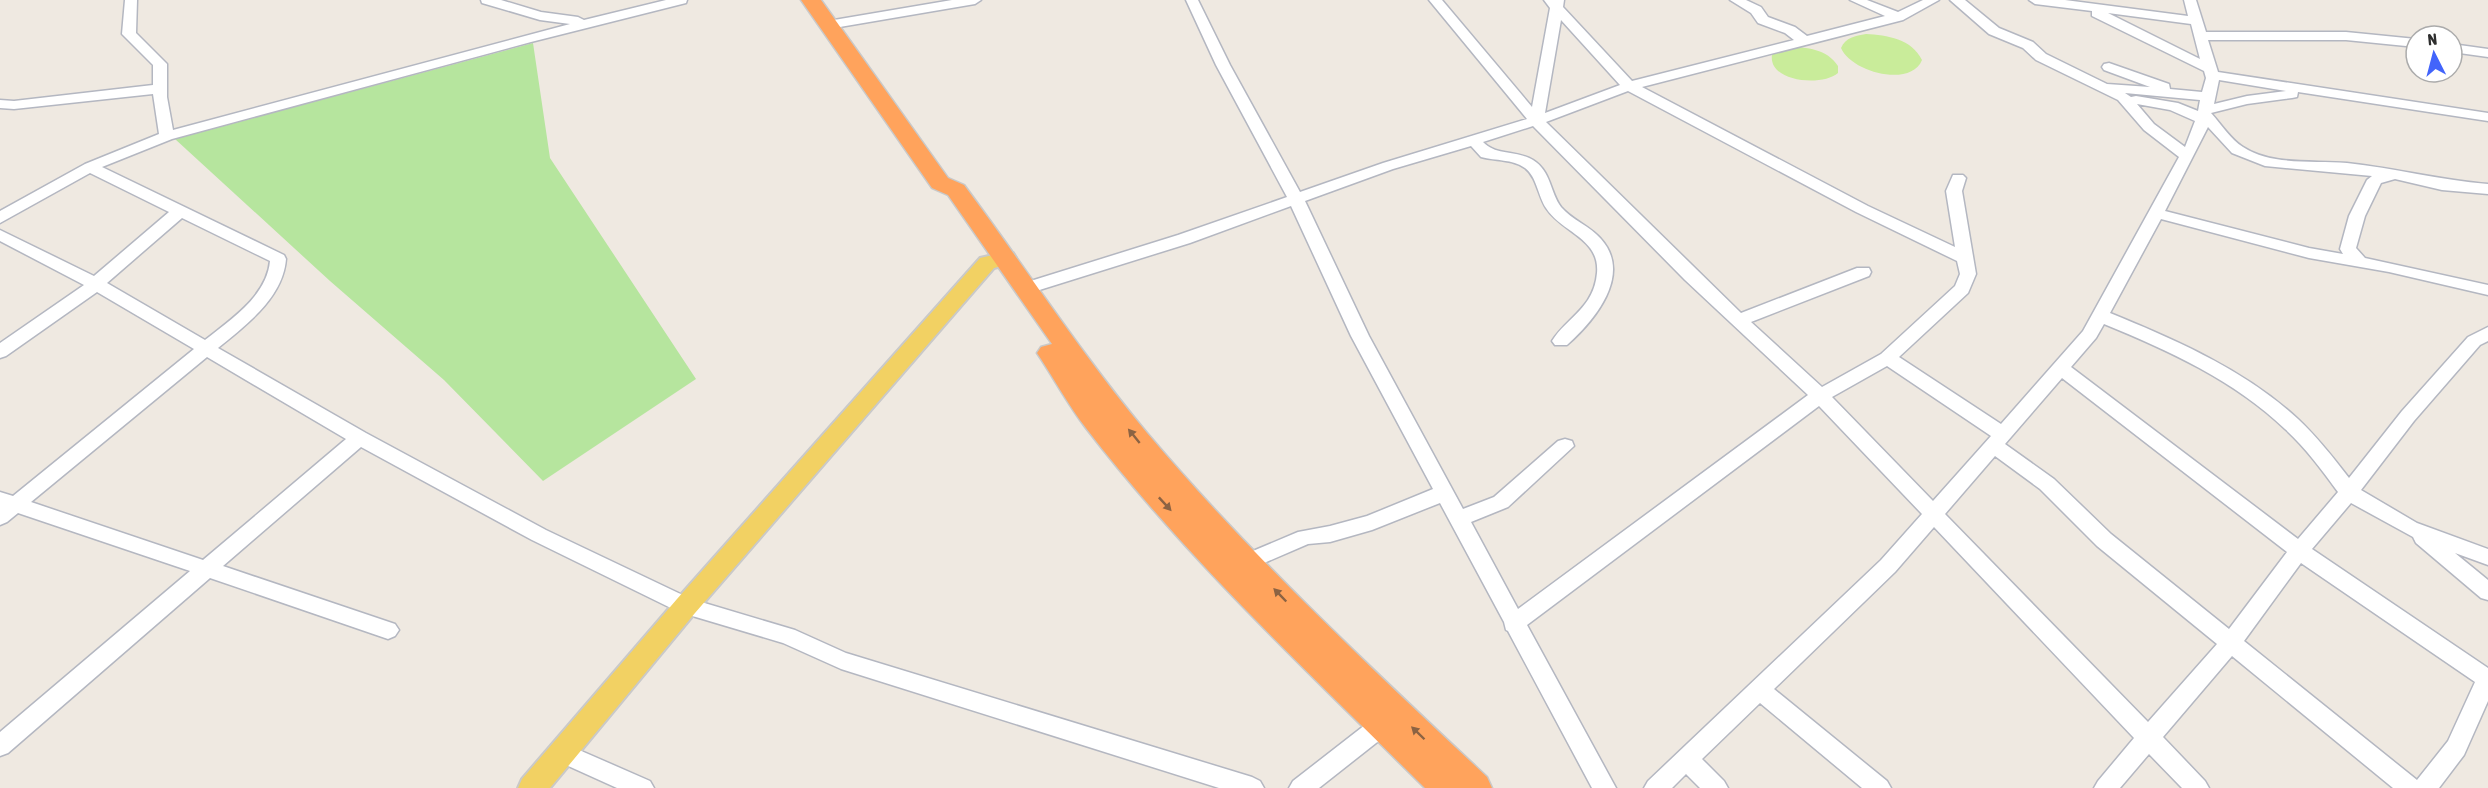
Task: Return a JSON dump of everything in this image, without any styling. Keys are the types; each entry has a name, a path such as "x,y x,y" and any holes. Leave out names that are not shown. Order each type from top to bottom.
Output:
{"highway":[{"path":"811,0 940,183 940,195 996,261 1094,419 1248,562 1311,628 1475,788"},
{"path":"996,261 1027,288 1094,384 1153,475 1282,625 1448,788"}],"main road":[{"path":"532,788 686,606 996,261"}],"street":[{"path":"131,0 129,34 160,64 160,89 167,136"},
{"path":"487,0 540,16 588,22"},
{"path":"0,218 90,166 167,136 588,22 681,0"},
{"path":"828,25 975,0"},
{"path":"1192,0 1223,65 1296,199 1360,336 1604,788"},
{"path":"1436,0 1536,121 1820,396 2197,788"},
{"path":"1736,0 1756,10 1763,20 1790,30 1804,41"},
{"path":"1856,0 1893,15"},
{"path":"1876,0 1893,15"},
{"path":"1027,288 1184,239 1388,165 1536,121 1629,86 1804,41 1893,15 1933,0"},
{"path":"1956,0 1969,8 1994,31 2028,45 2041,57 2123,98 2205,110 2247,100 2311,92"},
{"path":"2035,0 2084,6 2200,28 2346,36 2404,42"},
{"path":"1656,788 1888,566 1933,511 2090,334 2199,134 2212,72 2190,0"},
{"path":"1536,121 1555,3"},
{"path":"1555,3 1629,86 1851,203 1965,258"},
{"path":"2084,6 2212,72 2311,92 2488,117"},
{"path":"2464,49 2488,52"},
{"path":"2109,67 2151,81 2177,93 2205,110 2237,150 2270,163 2348,168 2423,179 2442,185 2488,189"},
{"path":"2098,85 2177,93"},
{"path":"0,104 17,105 160,89"},
{"path":"2123,98 2149,127 2187,156"},
{"path":"0,119 17,105"},
{"path":"1474,140 1486,154 1518,159 1535,168 1546,196 1556,211 1599,247 1607,276 1601,292 1576,329 1561,341"},
{"path":"5,507 237,323 267,291 278,272 278,260 90,166"},
{"path":"2360,262 2348,249 2357,216 2375,180 2396,175"},
{"path":"1514,624 1820,396 1887,358 1962,289 1968,274 1954,191 1958,178"},
{"path":"0,352 96,284 180,212"},
{"path":"2156,213 2309,253 2488,291"},
{"path":"0,235 96,284 359,438 539,535 686,606 788,636 841,660 1252,788"},
{"path":"1739,320 1863,272"},
{"path":"2100,316 2160,340 2236,380 2284,417 2306,438 2349,492 2410,528 2488,592"},
{"path":"2106,788 2230,643 2299,551 2349,492 2408,416 2474,341 2488,333"},
{"path":"1887,358 1998,440 2104,540 2410,788"},
{"path":"2061,368 2299,551 2488,678 2456,748 2425,788"},
{"path":"0,746 359,438"},
{"path":"1458,519 1501,502 1539,466 1565,446"},
{"path":"1248,562 1305,537 1330,534 1372,522 1444,493"},
{"path":"5,507 388,630"},
{"path":"2410,528 2488,557"},
{"path":"1759,689 1879,788"},
{"path":"1301,788 1382,725"},
{"path":"563,753 642,788"},
{"path":"1686,759 1716,788"}],"green space":[{"path":"1866,34 1890,37 1905,43 1918,53 1922,60 1916,69 1906,73 1881,74 1868,70 1847,57 1841,48 1848,39"},
{"path":"533,43 550,158 696,379 543,481 444,380 330,281 175,139"},
{"path":"1788,47 1809,49 1828,56 1838,66 1838,73 1820,80 1809,81 1787,76 1778,71 1773,64 1772,55"}]}
